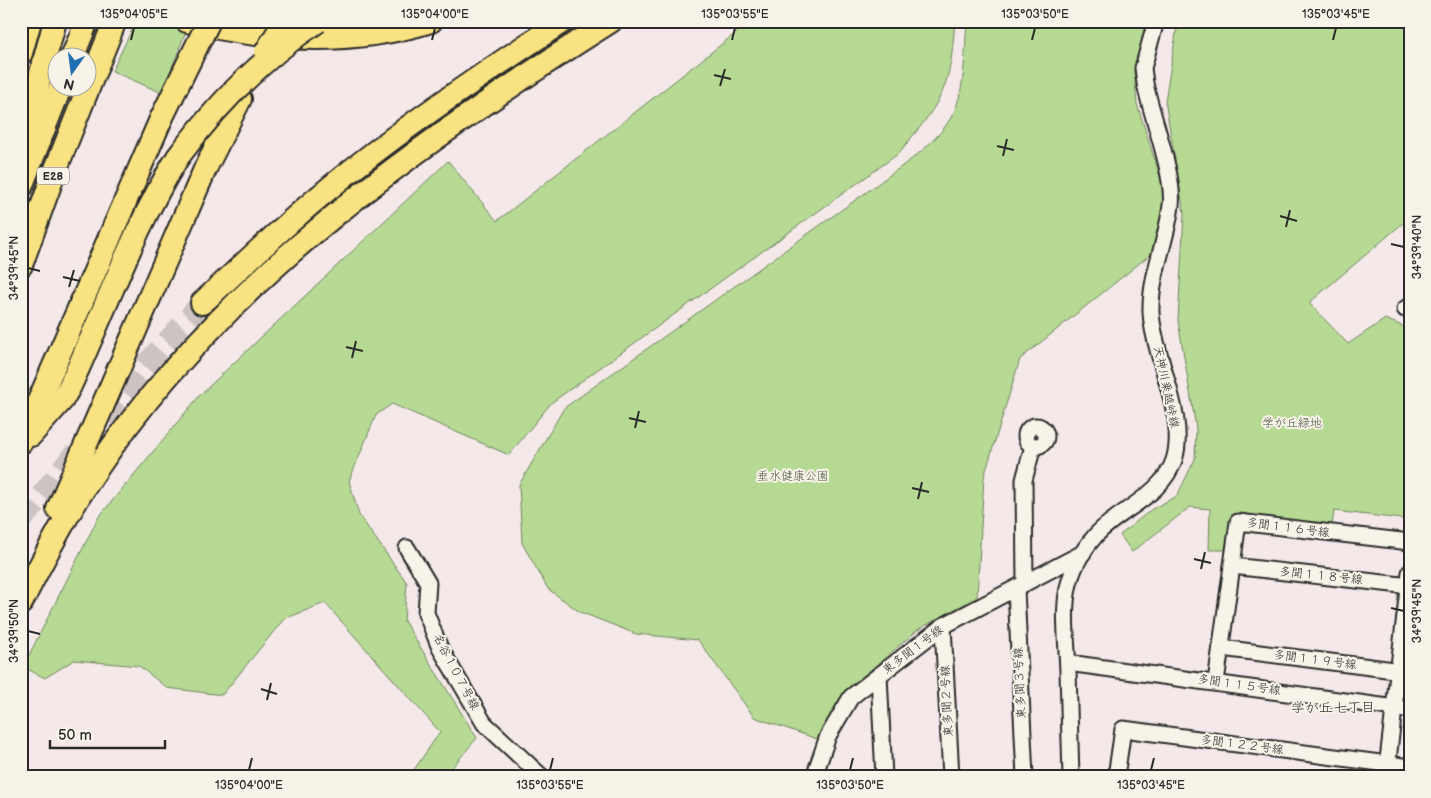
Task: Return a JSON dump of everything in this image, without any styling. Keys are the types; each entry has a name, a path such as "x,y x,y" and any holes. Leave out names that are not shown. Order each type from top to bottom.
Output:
{"highway":[{"path":"21,53 30,21"},
{"path":"21,147 55,21"},
{"path":"76,48 87,21"},
{"name":"E28","path":"21,265 53,176 114,21"},
{"path":"187,21 249,34 325,39 398,30 431,21"},
{"path":"21,442 161,120 209,21"},
{"path":"21,602 42,547 206,167 240,99 285,21"},
{"path":"21,448 62,400 78,369 138,230 157,192 178,157 218,106 243,80 272,54 318,21"},
{"path":"202,303 319,196 369,156 476,78 563,21"},
{"path":"21,602 68,513 129,425 170,375 251,290 308,238 420,148 499,92 610,21"},
{"name":"E28","path":"21,187 56,98"}],"street":[{"name":"天神川乗越峠線","path":"1071,777 1068,663 1064,625 1065,605 1073,572 1083,553 1096,535 1166,477 1175,459 1177,448 1176,425 1151,313 1157,265 1172,204 1168,175 1144,83 1144,68 1156,21"},
{"name":"東多聞３号線","path":"1025,777 1020,586 1024,480 1033,446"},
{"name":"多聞１１６号線","path":"1216,682 1238,522 1410,542"},
{"name":"名谷１０７号線","path":"407,548 428,583 426,613 440,648 484,723 542,777"},
{"name":"東多聞１号線","path":"821,777 817,768 828,736 852,697 943,626 1083,553"},
{"name":"多聞１１８号線","path":"1232,566 1409,581"},
{"path":"1386,770 1394,707 1404,672 1409,581"},
{"name":"東多聞２号線","path":"943,626 951,777"},
{"name":"多聞１１９号線","path":"1221,648 1404,672"},
{"name":"多聞１１５号線","path":"1068,663 1410,710"},
{"path":"879,676 884,777"},
{"name":"多聞１２２号線","path":"1116,777 1122,729 1386,770 1410,767"}],"green space":[{"path":"136,21 190,21 162,93 112,71"},
{"path":"751,21 955,21 952,56 946,82 929,116 898,154 551,403 509,455 392,404 376,415 349,481 359,515 407,583 404,621 477,738 444,777 409,777 440,732 325,603 284,619 222,695 167,688 139,666 74,660 45,678 23,667 98,518 200,395 448,161 497,221"},
{"name":"垂水健康公園","path":"967,21 1146,21 1134,70 1137,104 1163,186 1165,213 1151,254 1020,359 984,477 977,597 919,629 848,689 817,739 754,717 698,640 636,634 580,612 548,589 522,543 519,485 564,408 875,186 913,158 936,137 954,112 959,98 964,70"},
{"name":"学が丘緑地","path":"1178,21 1410,21 1410,217 1309,303 1348,344 1385,319 1410,329 1410,520 1334,511 1332,525 1232,514 1225,550 1209,550 1210,509 1190,507 1132,552 1120,535 1152,509 1177,496 1195,459 1196,428 1178,321 1184,213 1165,101"}],"tunnel":[{"path":"21,521 141,370 202,303"}],"district":[{"name":"学が丘七丁目","path":"1333,707"}]}
